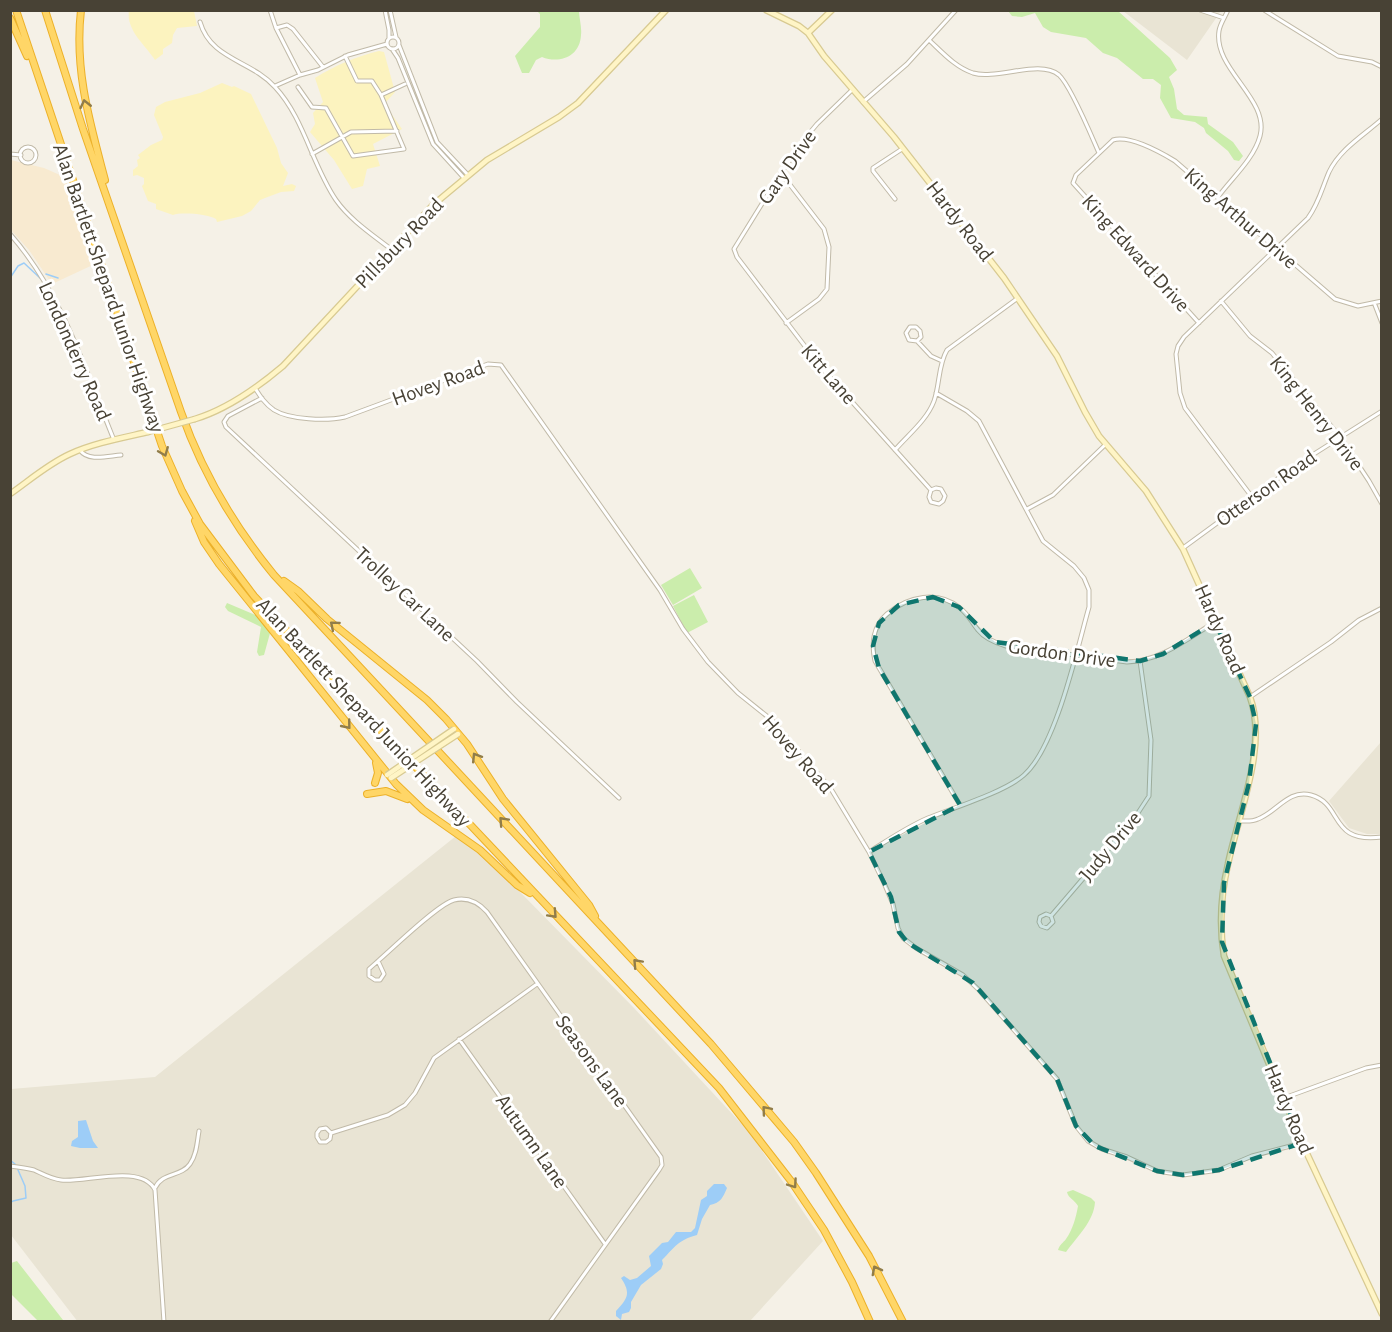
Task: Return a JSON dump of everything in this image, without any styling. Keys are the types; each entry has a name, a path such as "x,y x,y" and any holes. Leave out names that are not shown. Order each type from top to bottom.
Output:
{"highway":[{"name":"Alan Bartlett Shepard Junior Highway","path":"16,10 158,435 174,476 191,509 222,555 254,596 719,1088 791,1181 824,1230 870,1322"},
{"name":"Alan Bartlett Shepard Junior Highway","path":"45,10 69,87 196,452 225,506 274,575 711,1044 794,1142 864,1248 903,1322"},
{"path":"81,10 78,50 81,81 116,221"},
{"path":"10,18 43,92"},
{"path":"191,509 204,542 219,564 373,757 417,805"},
{"path":"274,575 298,591 327,619 427,700 456,731 503,799 591,908 598,922"},
{"path":"373,757 378,773 375,783"},
{"path":"368,794 378,791 395,793 417,805 480,850 517,885 538,898"}],"street":[{"path":"270,10 276,28 300,75"},
{"path":"385,10 390,32 387,44"},
{"path":"390,10 396,37 437,142 466,177"},
{"name":"Pillsbury Road","path":"10,494 48,466 80,450 195,419 221,409 255,388 297,353 432,205 487,160 578,103 666,10"},
{"path":"766,10 799,26 808,33 832,10"},
{"path":"863,102 907,64 956,10"},
{"path":"1200,10 1224,18"},
{"path":"1218,197 1256,146 1261,127 1258,112 1220,47 1219,31 1228,10"},
{"path":"1264,10 1338,56 1382,66"},
{"path":"200,22 212,45 254,70 275,86 287,103 336,200 345,211 392,250"},
{"path":"276,28 288,26 293,29 323,67"},
{"name":"Hardy Road","path":"808,33 824,57 902,148 997,268 1057,356 1085,412 1106,444 1146,491 1183,549 1250,697 1256,716 1256,732 1249,783 1224,882 1222,942 1228,968 1302,1143 1382,1314"},
{"path":"389,39 396,37"},
{"path":"929,40 962,69 976,74 989,75 1036,69 1055,73 1066,84 1099,153"},
{"path":"387,44 398,58 433,144 466,177"},
{"path":"275,86 345,56 387,44"},
{"path":"392,49 399,45"},
{"path":"298,87 312,107 326,108 353,156 404,150 381,95 372,81 357,81 345,56"},
{"path":"381,95 405,84"},
{"name":"Gary Drive","path":"735,252 736,242 781,173 817,124 852,90"},
{"path":"1252,497 1191,418 1182,401 1176,354 1180,343 1199,323 1315,208 1336,161 1382,119"},
{"path":"312,154 351,132 397,131"},
{"name":"King Arthur Drive","path":"1073,183 1076,175 1113,140 1121,138 1154,150 1175,161 1335,299 1358,306 1382,302"},
{"path":"27,147 34,150 36,154 35,159 28,163 22,159 21,155 22,150 27,147"},
{"path":"895,199 873,168 902,148"},
{"path":"10,154 21,155"},
{"path":"781,173 824,229 830,247 827,289 819,299 786,323"},
{"name":"King Edward Drive","path":"1073,183 1199,323"},
{"name":"Londonderry Road","path":"10,234 35,265 56,299 114,440"},
{"name":"Kitt Lane","path":"735,252 820,366 931,490"},
{"path":"896,450 927,414 936,393 942,361 950,347 1018,298"},
{"name":"King Henry Drive","path":"1221,301 1250,336 1272,354 1340,437 1382,504"},
{"path":"1375,304 1382,323"},
{"path":"910,327 916,327 921,331 921,337 917,341 911,342 907,338 906,332 910,327"},
{"path":"917,341 931,356 942,361"},
{"name":"Hovey Road","path":"255,388 272,409 281,413 310,418 338,418 488,364 501,365 660,590 695,647 732,688 773,721 809,761 836,796 869,852 891,897 901,936 911,945 973,983 1057,1079 1076,1125 1088,1142 1157,1171 1183,1175 1220,1170 1252,1156 1302,1143"},
{"path":"869,852 915,824 1011,784 1031,768 1057,718 1089,607 1087,584 1080,571 1043,541 979,421 967,411 936,393"},
{"name":"Trolley Car Lane","path":"262,398 228,416 224,422 226,427 619,798"},
{"name":"Otterson Road","path":"1183,549 1252,497 1382,411"},
{"path":"1026,510 1053,495 1106,444"},
{"path":"80,450 83,455 89,457 121,455"},
{"name":"Kitt Lane","path":"941,489 945,496 943,501 939,504 931,502 929,495 931,490 941,489"},
{"name":"Gordon Drive","path":"960,805 875,661 874,638 884,617 896,607 910,600 925,597 941,598 959,607 982,634 995,642 1014,648 1127,662 1140,661 1163,654 1215,622"},
{"path":"1250,697 1362,618 1382,608"},
{"name":"Judy Drive","path":"1051,916 1134,819 1149,796 1151,740 1140,661"},
{"path":"389,776 456,731"},
{"path":"1240,821 1256,820 1291,797 1303,794 1321,800 1346,832 1364,838 1382,837"},
{"name":"Seasons Lane","path":"378,961 445,904 466,899 476,903 484,909 660,1155 662,1162 659,1170 550,1321"},
{"name":"Judy Drive","path":"1041,915 1051,916 1053,920 1051,926 1047,928 1041,926 1039,920 1041,915"},
{"path":"378,961 384,975 380,980 375,981 368,973 378,961"},
{"path":"331,1133 380,1118 405,1105 415,1093 434,1058 537,984"},
{"name":"Autumn Lane","path":"459,1039 605,1244"},
{"path":"1284,1098 1366,1068 1382,1065"},
{"path":"322,1128 331,1133 330,1139 326,1142 320,1142 316,1137 317,1131 322,1128"},
{"path":"10,1166 31,1169 60,1180 76,1181 115,1175 147,1181 160,1179 184,1170 190,1164 195,1156 199,1131"},
{"path":"160,1179 155,1190 164,1322"},
{"path":"147,1181 155,1190"}],"highlighted area":[{"path":"933,597 959,607 995,642 1140,661 1163,654 1215,622 1250,697 1256,724 1249,783 1224,883 1222,942 1302,1143 1219,1170 1183,1175 1157,1171 1095,1146 1076,1126 1057,1079 973,983 908,943 899,932 891,897 869,852 960,805 879,668 873,646 879,623 899,605"}],"shaded area":[{"path":"1123,11 1221,11 1187,60"},
{"path":"11,160 44,168 60,175 66,181 97,263 52,284 29,250 11,230"},
{"path":"1381,742 1381,834 1367,834 1349,828 1329,801"},
{"path":"461,832 634,1008 750,1133 823,1241 750,1321 78,1322 11,1235 11,1089 155,1077"}],"green space":[{"path":"537,11 579,11 580,43 568,57 555,60 542,57 536,60 529,73 522,73 515,56 540,27 540,14"},
{"path":"1008,11 1118,11 1170,58 1177,70 1169,77 1174,89 1177,109 1184,115 1207,117 1208,124 1233,142 1243,156 1239,161 1234,160 1228,151 1195,122 1171,118 1160,98 1161,85 1153,79 1143,79 1117,58 1103,53 1086,38 1051,32 1043,27 1035,13 1022,17 1012,16"},
{"path":"690,568 702,588 673,605 661,585"},
{"path":"694,595 708,622 687,633 673,606"},
{"path":"227,603 270,621 272,626 264,655 259,656 257,652 261,627 228,611 225,607"},
{"path":"1073,1190 1095,1202 1092,1216 1066,1252 1058,1250 1074,1223 1078,1206 1067,1192"},
{"path":"17,1261 63,1321 38,1321 11,1294 11,1263"}],"sand":[{"path":"129,10 194,11 197,26 177,28 172,43 163,49 163,54 155,60 133,31"},
{"path":"379,51 384,52 395,92 386,102 386,106 402,129 373,144 380,166 367,169 363,186 352,189 334,160 310,132 315,124 313,113 323,102 315,78 346,62"},
{"path":"222,83 251,94 277,148 281,163 288,173 283,186 292,184 296,186 294,191 281,192 260,200 251,211 242,216 217,222 216,219 207,216 173,215 156,209 156,204 148,201 142,186 144,178 133,176 133,170 138,166 137,160 140,158 138,155 162,140 163,137 154,115 156,107 165,102 200,93"}],"water":[{"path":"86,1120 93,1141 98,1148 71,1146 72,1141 78,1137 78,1121"},
{"path":"714,1184 724,1184 727,1188 723,1197 710,1205 697,1235 674,1248 662,1260 661,1269 641,1285 631,1302 629,1312 622,1314 621,1320 616,1316 616,1311 627,1292 621,1278 624,1276 630,1280 637,1278 651,1266 649,1256 662,1243 668,1242 676,1232 691,1232 695,1228 701,1200 707,1196 707,1191"}],"waterway":[{"path":"10,278 18,266 24,263 40,278"},
{"path":"46,274 58,278"},
{"path":"10,1160 15,1164"},
{"path":"10,1203 26,1198 25,1186 18,1170"}]}
